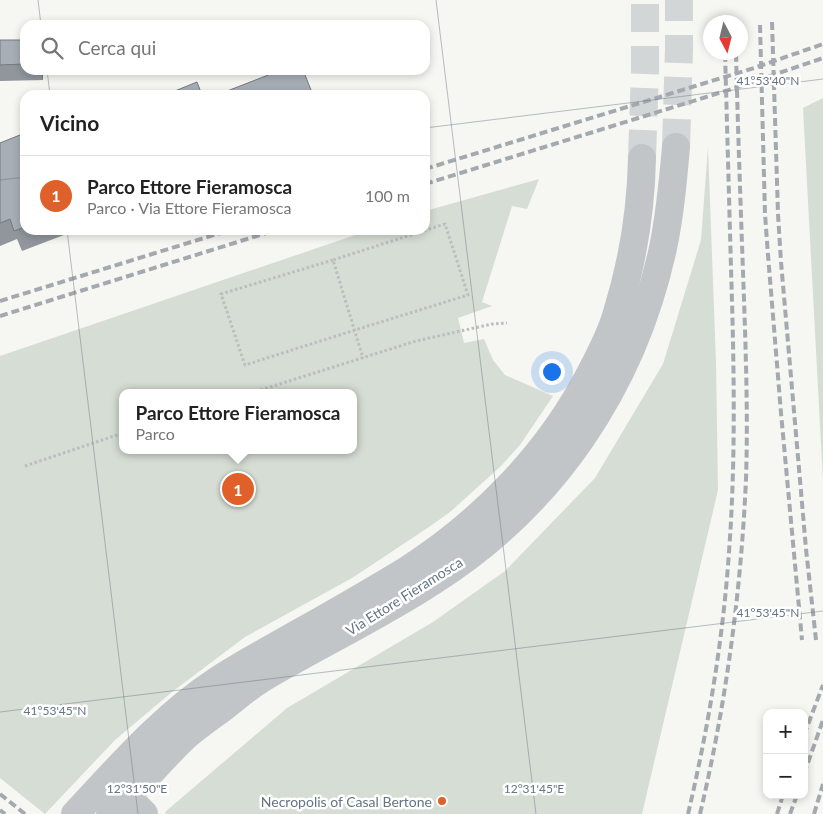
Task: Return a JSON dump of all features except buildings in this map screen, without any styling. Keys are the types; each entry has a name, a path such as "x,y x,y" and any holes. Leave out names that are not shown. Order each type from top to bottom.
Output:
{"street":[{"name":"Via Ettore Fieramosca","path":"127,808 187,735 259,680 436,580 491,539 550,479 581,439 600,410 636,338 654,282 662,248 670,206 676,147"},
{"name":"Via Ettore Fieramosca","path":"75,814 146,738 193,698 246,662 405,571 466,526 523,472 567,414 588,379 616,316 636,228 642,158"}],"path":[{"path":"411,235 221,294 245,365 468,295 445,224 430,229"},
{"path":"333,260 363,358"},
{"path":"264,389 416,341 492,324 507,323"},
{"path":"25,466 119,434"}],"shaded area":[{"path":"823,98 823,481 803,108"},
{"path":"708,147 716,363 718,490 642,814 166,814 165,812 287,708 433,622 505,571 595,478 663,364 701,240"},
{"path":"539,179 527,209 512,206 482,302 492,306 458,318 464,343 484,339 493,360 505,375 553,396 520,445 501,466 450,512 429,527 352,578 245,637 172,692 115,740 45,814 0,778 0,356 355,235 430,235 430,210"}],"tunnel":[{"path":"642,158 645,0"},
{"path":"676,147 679,0"}],"railway":[{"path":"772,22 781,262 806,549 816,640"},
{"path":"760,25 765,214 802,640"},
{"path":"430,167 754,68 823,44"},
{"path":"430,182 732,89 823,58"},
{"path":"688,814 702,750 719,651 731,516 734,375 725,60"},
{"path":"700,814 725,689 736,606 744,521 747,434 746,366 736,60"},
{"path":"0,301 214,235"},
{"path":"0,316 260,235"},
{"path":"808,724 823,685"},
{"path":"808,763 823,720"},
{"path":"814,814 823,784"},
{"path":"0,794 25,814"},
{"path":"777,814 782,799"},
{"path":"790,814 796,799"},
{"path":"0,810 5,814"}],"place":[{"name":"Parco Ettore Fieramosca","path":"238,489"},
{"name":"Necropolis of Casal Bertone","path":"442,801"}]}
